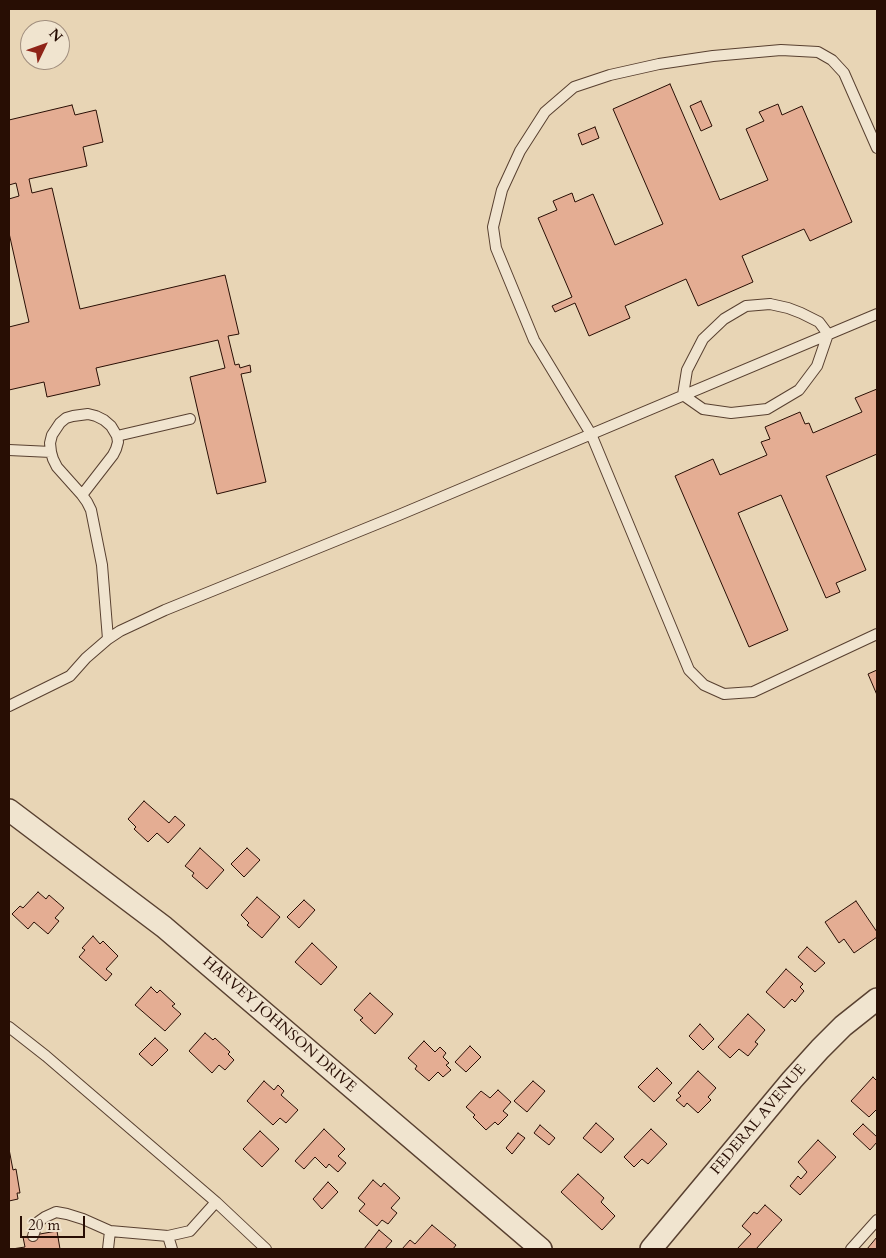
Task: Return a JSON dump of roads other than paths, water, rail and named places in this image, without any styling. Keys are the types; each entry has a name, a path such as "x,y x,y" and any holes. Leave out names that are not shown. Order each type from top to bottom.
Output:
{"street":[{"name":"HARVEY JOHNSON DRIVE","path":"9,810 164,927 541,1249"},
{"name":"FEDERAL AVENUE","path":"651,1249 792,1080 844,1026 877,1000"}],"lane":[{"path":"877,148 844,73 832,60 818,52 781,50 713,56 610,74 574,87 545,112 520,151 502,190 493,227 496,248 534,340 591,434 689,670 704,685 724,694 753,692 877,634"},
{"path":"683,395 687,370 703,339 724,319 746,306 770,304 788,308 818,322 828,334"},
{"path":"9,706 70,676 86,658 120,631 165,610 390,519 877,314"},
{"path":"683,395 703,409 731,413 767,409 799,390 817,366 828,334"},
{"path":"82,495 113,455 118,442 111,426 104,420 88,414 66,418 55,429 50,443 53,460 57,468 88,502 91,510 102,565 108,640"},
{"path":"117,436 190,419"},
{"path":"9,450 51,452"},
{"path":"9,1028 46,1056 216,1202 266,1249"},
{"path":"33,1236 38,1222 56,1212 83,1219 110,1231 168,1236 190,1231 216,1202"},
{"path":"851,1249 877,1220"},
{"path":"108,1249 110,1231"},
{"path":"168,1236 172,1249"}]}
